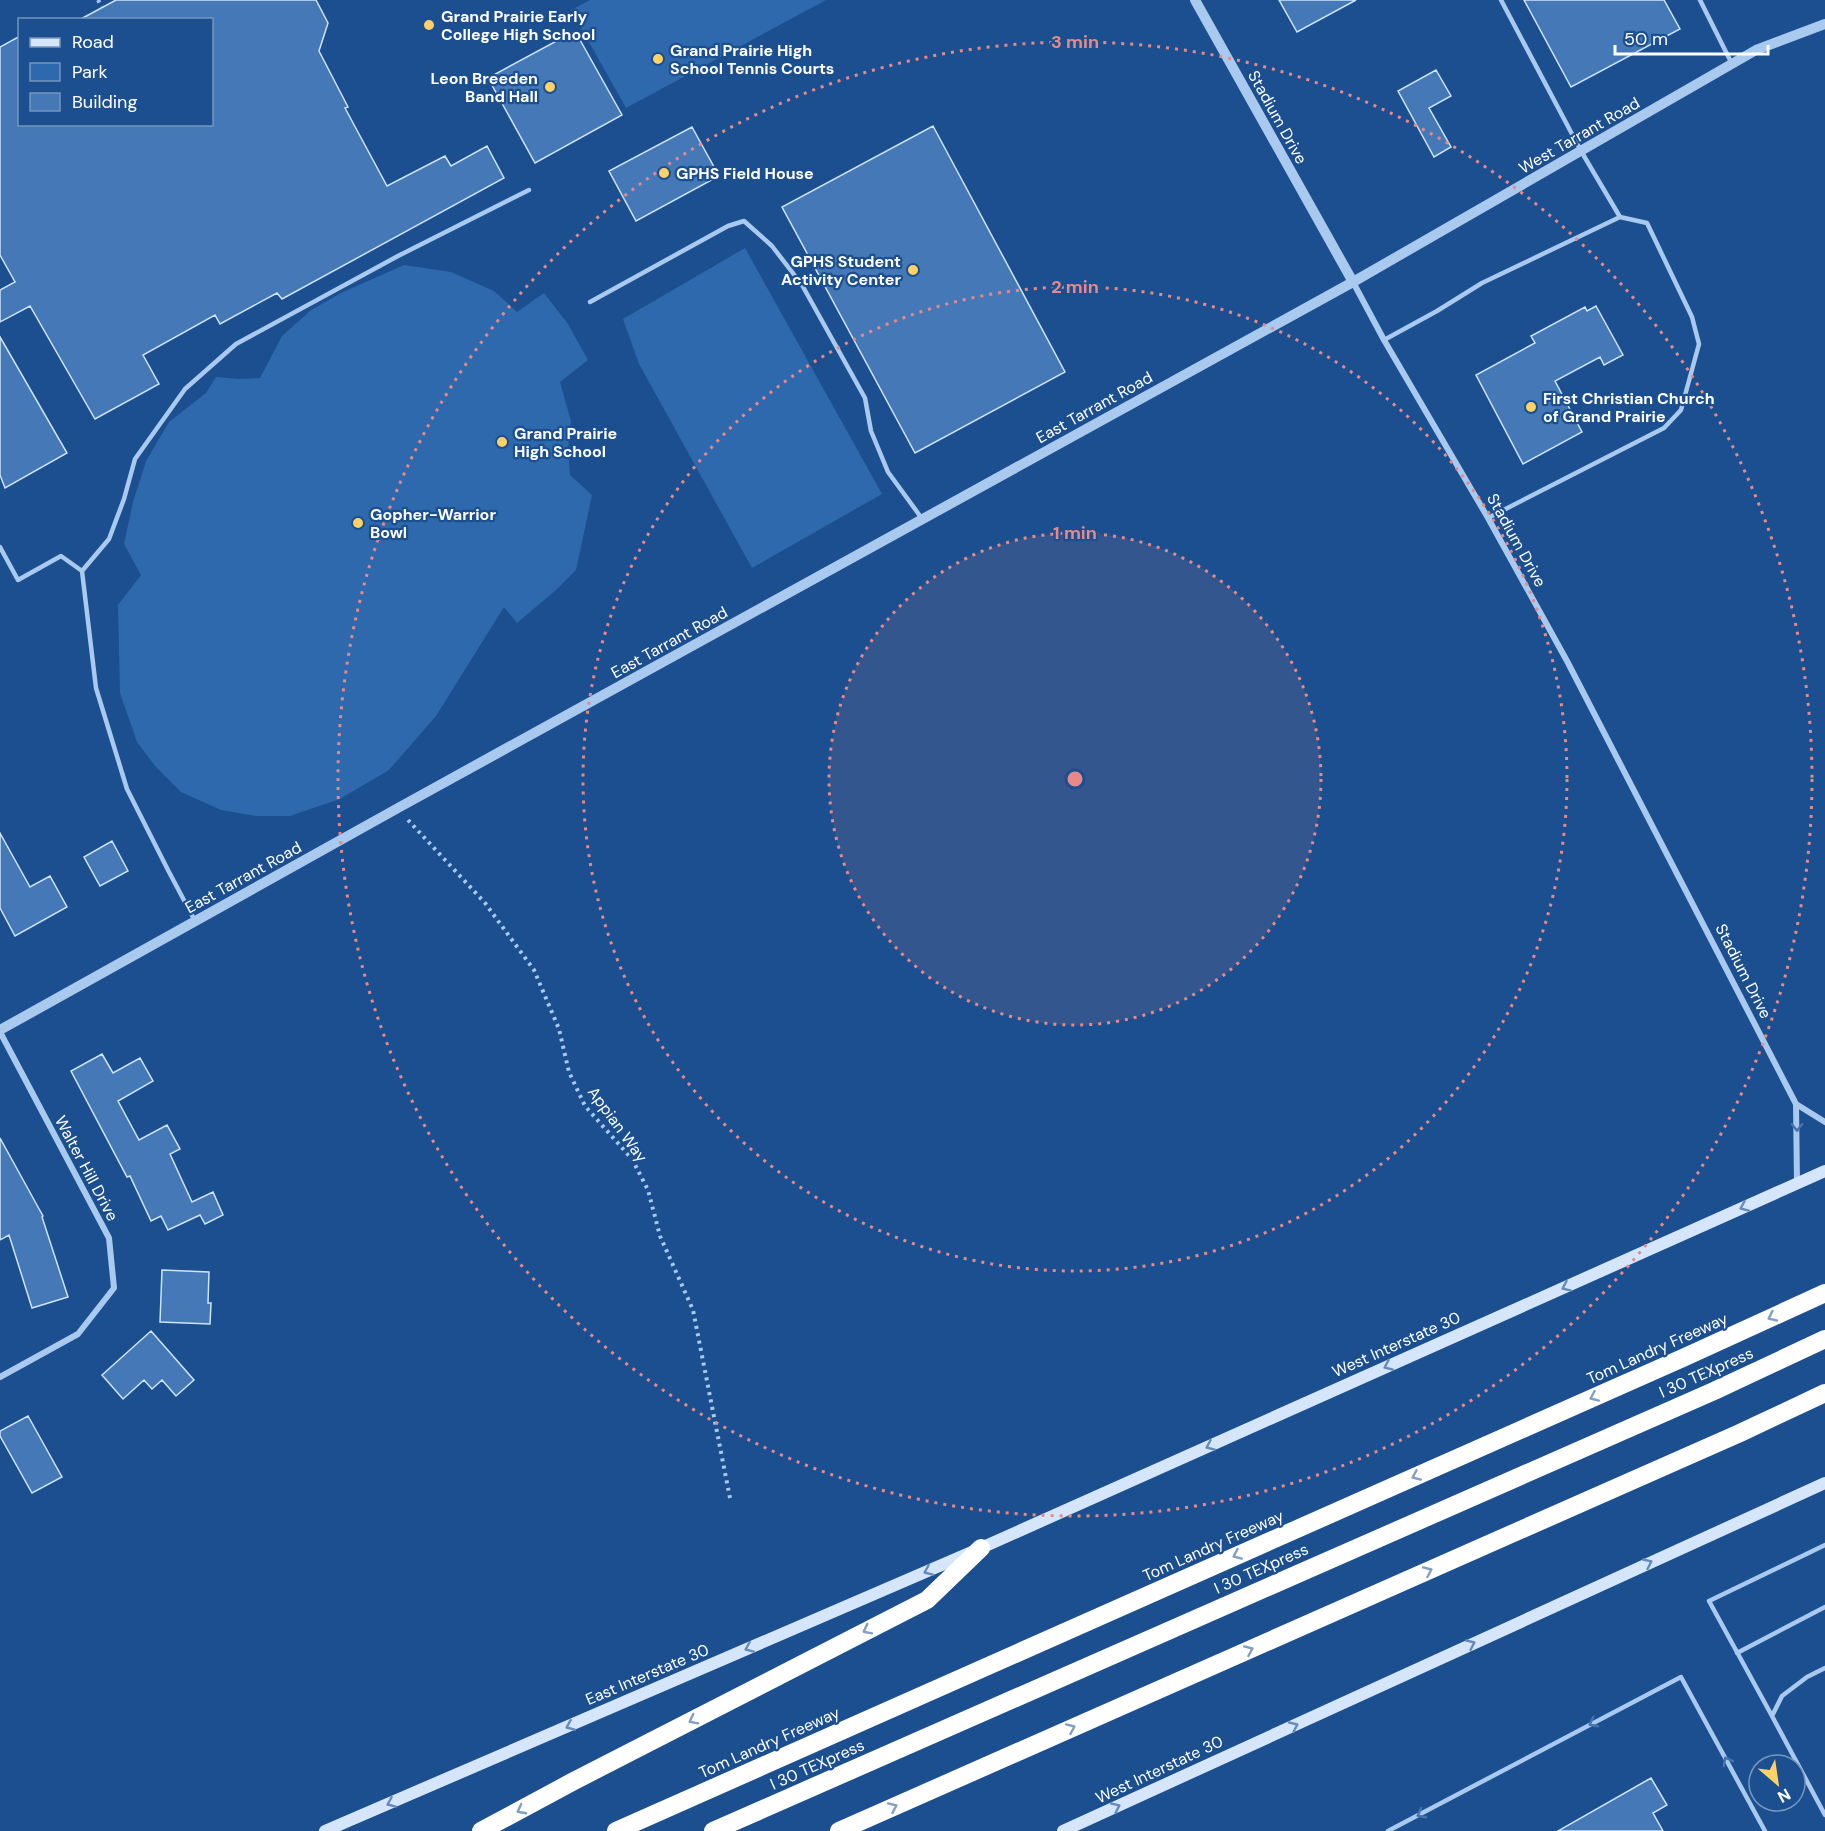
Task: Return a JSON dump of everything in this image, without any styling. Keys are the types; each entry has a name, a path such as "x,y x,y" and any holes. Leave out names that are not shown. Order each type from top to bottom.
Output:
{"highway":[{"name":"Tom Landry Freeway","path":"616,1831 1825,1293"},
{"name":"I 30 TEXpress","path":"712,1831 1714,1391 1825,1339"},
{"path":"839,1831 1825,1393"},
{"path":"481,1831 927,1600 981,1548"}],"main road":[{"name":"West Interstate 30","path":"981,1548 1825,1171"},
{"name":"West Interstate 30","path":"1063,1831 1825,1483"},
{"name":"East Interstate 30","path":"325,1831 981,1548"}],"street":[{"name":"Stadium Drive","path":"1196,0 1384,340 1488,518 1567,662 1796,1104 1797,1183"},
{"name":"West Tarrant Road","path":"1353,282 1756,50 1825,24"},
{"name":"East Tarrant Road","path":"0,1031 398,808 1353,282"},
{"name":"Walter Hill Drive","path":"0,1031 109,1238 114,1288 78,1334 0,1377"},
{"path":"1796,1104 1825,1122"}],"lane":[{"path":"1502,0 1581,151 1620,217"},
{"path":"1700,0 1732,64"},
{"path":"195,921 127,789 96,688 82,571 109,539 124,499 135,459 185,389 236,344 398,256 529,190"},
{"path":"1384,340 1482,283 1620,217 1647,223 1692,317 1699,344 1681,411 1664,428 1488,518"},
{"path":"590,302 728,226 744,221 772,246 802,285 865,398 870,431 888,472 923,520"},
{"path":"0,547 18,580 60,556 82,571"},
{"path":"1825,1545 1709,1601 1825,1815"},
{"path":"1737,1653 1825,1607"},
{"path":"1772,1716 1782,1696 1807,1677 1825,1668"},
{"path":"1388,1831 1681,1677 1765,1831"}],"path":[{"path":"98,0 102,7"},
{"name":"Appian Way","path":"398,808 485,903 534,970 559,1029 569,1072 585,1106 632,1159 648,1190 660,1236 693,1310 730,1498"}],"green space":[{"name":"Grand Prairie High School Tennis Courts","path":"590,0 826,0 626,108 571,10"},
{"path":"745,248 882,494 752,568 639,364 623,319"},
{"name":"Gopher-Warrior Bowl","path":"404,265 451,272 494,291 517,312 544,293 568,324 588,360 560,382 571,421 568,449 570,475 592,495 576,570 517,623 504,607 436,716 389,770 340,799 290,816 256,816 221,810 181,792 155,766 137,742 120,693 118,605 141,575 124,544 133,502 146,461 169,422 206,393 216,377 260,378 282,336 311,310 341,293"}],"building":[{"path":"116,0 316,0 328,23 319,51 348,107 345,108 387,186 445,156 451,166 487,146 504,178 282,299 277,293 220,324 215,315 143,355 159,384 95,419 30,306 0,322 0,290 15,282 0,255 0,47 18,37 18,126 213,126 213,18 83,18"},
{"path":"1279,0 1356,0 1297,32"},
{"path":"1524,0 1664,0 1680,29 1571,87"},
{"name":"Leon Breeden Band Hall","path":"575,31 622,115 535,163 488,78"},
{"path":"1436,70 1451,96 1429,108 1451,147 1434,157 1398,91"},
{"name":"GPHS Student Activity Center","path":"933,126 1065,372 915,453 782,207"},
{"name":"GPHS Field House","path":"692,127 719,176 636,221 609,171"},
{"name":"First Christian Church of Grand Prairie","path":"1596,306 1623,355 1604,365 1600,357 1555,381 1582,432 1523,464 1476,375 1535,343 1531,336 1585,307 1587,311"},
{"path":"0,337 67,453 5,488 0,475"},
{"path":"0,833 30,887 50,876 67,907 15,936 0,908"},
{"path":"112,841 128,871 100,886 84,857"},
{"path":"102,1054 113,1073 140,1058 153,1081 118,1101 139,1140 167,1125 180,1149 170,1154 192,1202 213,1192 223,1215 205,1224 200,1215 168,1230 161,1216 151,1221 130,1176 127,1177 71,1071"},
{"path":"0,1138 43,1216 68,1297 32,1308 9,1235 0,1240"},
{"path":"162,1270 209,1272 210,1324 160,1322"},
{"path":"151,1331 194,1380 176,1396 162,1380 152,1389 144,1380 123,1399 102,1375"},
{"path":"28,1416 62,1477 32,1493 0,1436 0,1431"},
{"path":"1651,1778 1667,1805 1653,1813 1663,1831 1558,1831"}],"place":[{"name":"Grand Prairie Early College High School","path":"429,25"},
{"name":"Grand Prairie High School Tennis Courts","path":"658,59"},
{"name":"Leon Breeden Band Hall","path":"550,87"},
{"name":"GPHS Field House","path":"664,173"},
{"name":"GPHS Student Activity Center","path":"913,270"},
{"name":"First Christian Church of Grand Prairie","path":"1531,407"},
{"name":"Grand Prairie High School","path":"502,442"},
{"name":"Gopher-Warrior Bowl","path":"358,523"}]}
